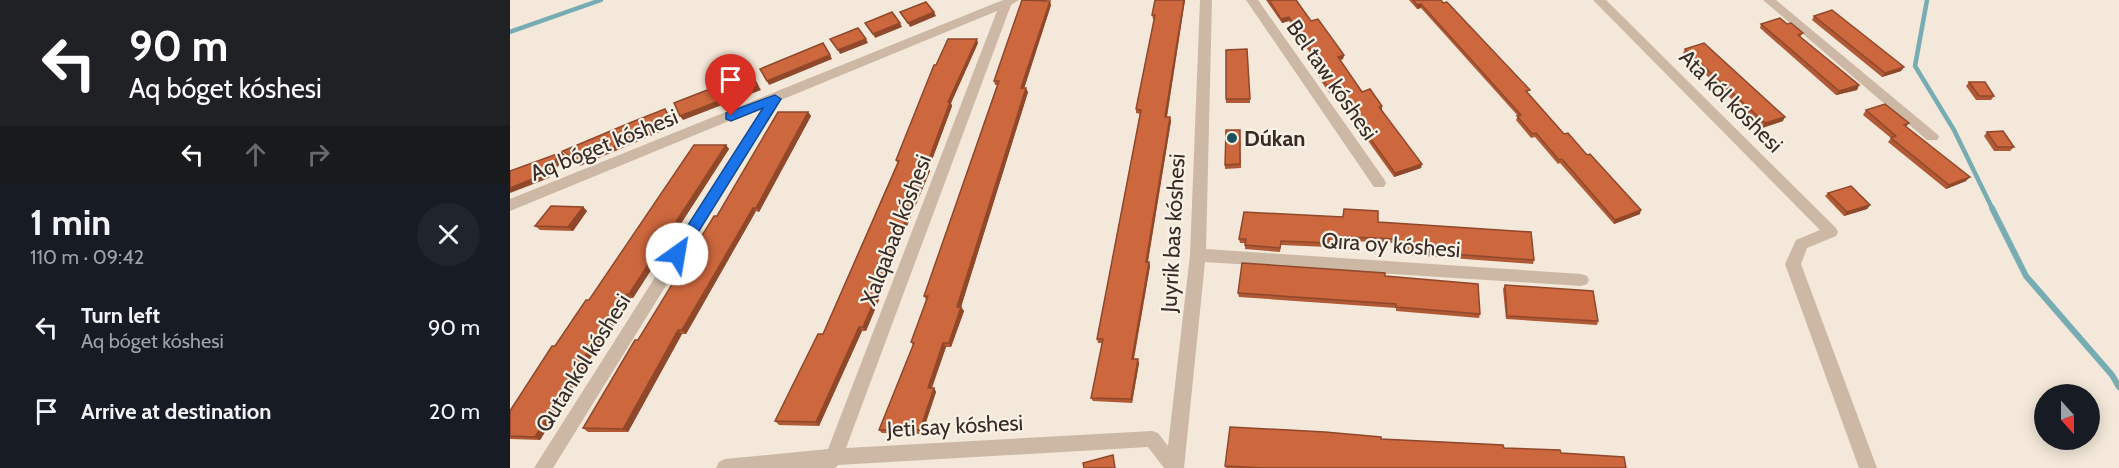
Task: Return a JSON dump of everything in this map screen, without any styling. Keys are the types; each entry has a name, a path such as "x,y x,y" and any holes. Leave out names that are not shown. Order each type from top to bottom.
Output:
{"street":[{"name":"Juyrik bas kóshesi","path":"1175,468 1198,255 1206,0"},
{"name":"Bel taw kóshesi","path":"1252,0 1378,183"},
{"name":"Ata kól kóshesi","path":"1599,0 1831,232 1801,244 1793,264 1868,468"},
{"path":"1769,0 1932,137"},
{"name":"Aq bóget kóshesi","path":"510,206 1009,2"},
{"name":"Xalqabad kóshesi","path":"828,462 1009,2"},
{"name":"Qutankól kóshesi","path":"543,468 775,99"},
{"name":"Qıra oy kóshesi","path":"1198,255 1581,280"},
{"name":"Jeti say kóshesi","path":"725,468 1152,439 1175,468"}],"building":[{"path":"1022,0 1050,1 1021,88 1026,88 957,307 961,307 949,343 943,343 928,388 934,388 920,430 879,430 914,343 911,342 928,296 924,296 999,81 994,81"},
{"path":"1155,0 1184,0 1165,117 1170,117 1146,262 1149,262 1132,359 1138,359 1131,399 1091,398 1103,339 1097,339 1141,110 1136,109 1155,15 1152,15"},
{"path":"1269,0 1296,0 1311,21 1318,19 1344,55 1338,57 1362,92 1370,89 1382,106 1379,107 1422,164 1395,173 1361,126 1364,125 1338,88 1330,90 1319,74 1325,72 1289,17 1281,19"},
{"path":"1413,0 1447,2 1530,90 1526,91 1564,134 1568,133 1587,155 1590,154 1641,210 1615,220 1562,159 1559,160 1536,133 1532,134 1517,116 1521,115 1421,4 1417,5"},
{"path":"926,2 934,12 908,23 900,12"},
{"path":"1832,10 1904,67 1885,73 1814,16"},
{"path":"892,12 900,23 873,34 865,23"},
{"path":"1780,18 1787,24 1791,23 1803,33 1798,35 1859,85 1839,91 1761,24"},
{"path":"858,28 866,39 838,50 830,39"},
{"path":"948,39 977,39 948,102 950,102 926,167 928,167 863,327 859,327 816,422 775,421 818,334 823,334 899,161 896,160 934,65"},
{"path":"823,43 830,55 767,81 760,69"},
{"path":"1704,43 1785,117 1765,123 1685,49"},
{"path":"1247,49 1250,99 1226,99 1226,50"},
{"path":"751,73 758,86 680,116 674,103"},
{"path":"1969,82 1985,82 1994,96 1979,96"},
{"path":"1885,104 1909,123 1904,125 1970,177 1949,185 1891,138 1896,136 1866,110"},
{"path":"665,109 671,122 592,156 577,162 563,151 632,122"},
{"path":"778,112 808,112 756,208 753,208 682,330 678,330 623,429 583,428 635,340 638,340 714,216 717,216"},
{"path":"1226,130 1240,130 1240,164 1225,165"},
{"path":"2003,131 2014,147 1997,147 1987,132"},
{"path":"694,145 726,145 629,294 600,337 597,337 535,437 510,436 510,411 552,346 555,346 586,300 589,300"},
{"path":"562,152 545,174 510,188 510,171"},
{"path":"1851,186 1870,205 1847,212 1828,193"},
{"path":"551,206 583,207 568,227 535,226"},
{"path":"1344,209 1378,211 1378,222 1531,232 1534,260 1396,250 1396,239 1329,236 1329,243 1281,241 1280,248 1245,245 1246,239 1239,239 1244,212 1343,217"},
{"path":"1242,263 1385,273 1385,276 1478,284 1480,314 1396,307 1396,304 1238,293"},
{"path":"1505,285 1593,291 1598,321 1507,316"},
{"path":"1230,427 1325,432 1381,437 1381,439 1503,445 1504,448 1560,450 1561,453 1624,457 1626,468 1265,468 1225,466"},
{"path":"1113,455 1115,468 1084,468 1083,463"}],"waterway":[{"path":"510,32 601,0"},
{"path":"1927,0 1915,66 1954,130 1993,210"},
{"path":"1993,210 2026,276 2112,375 2119,387"}],"place":[{"name":"Dúkan","path":"1232,138"}],"route":[{"path":"677,254 775,99 731,116"}]}
